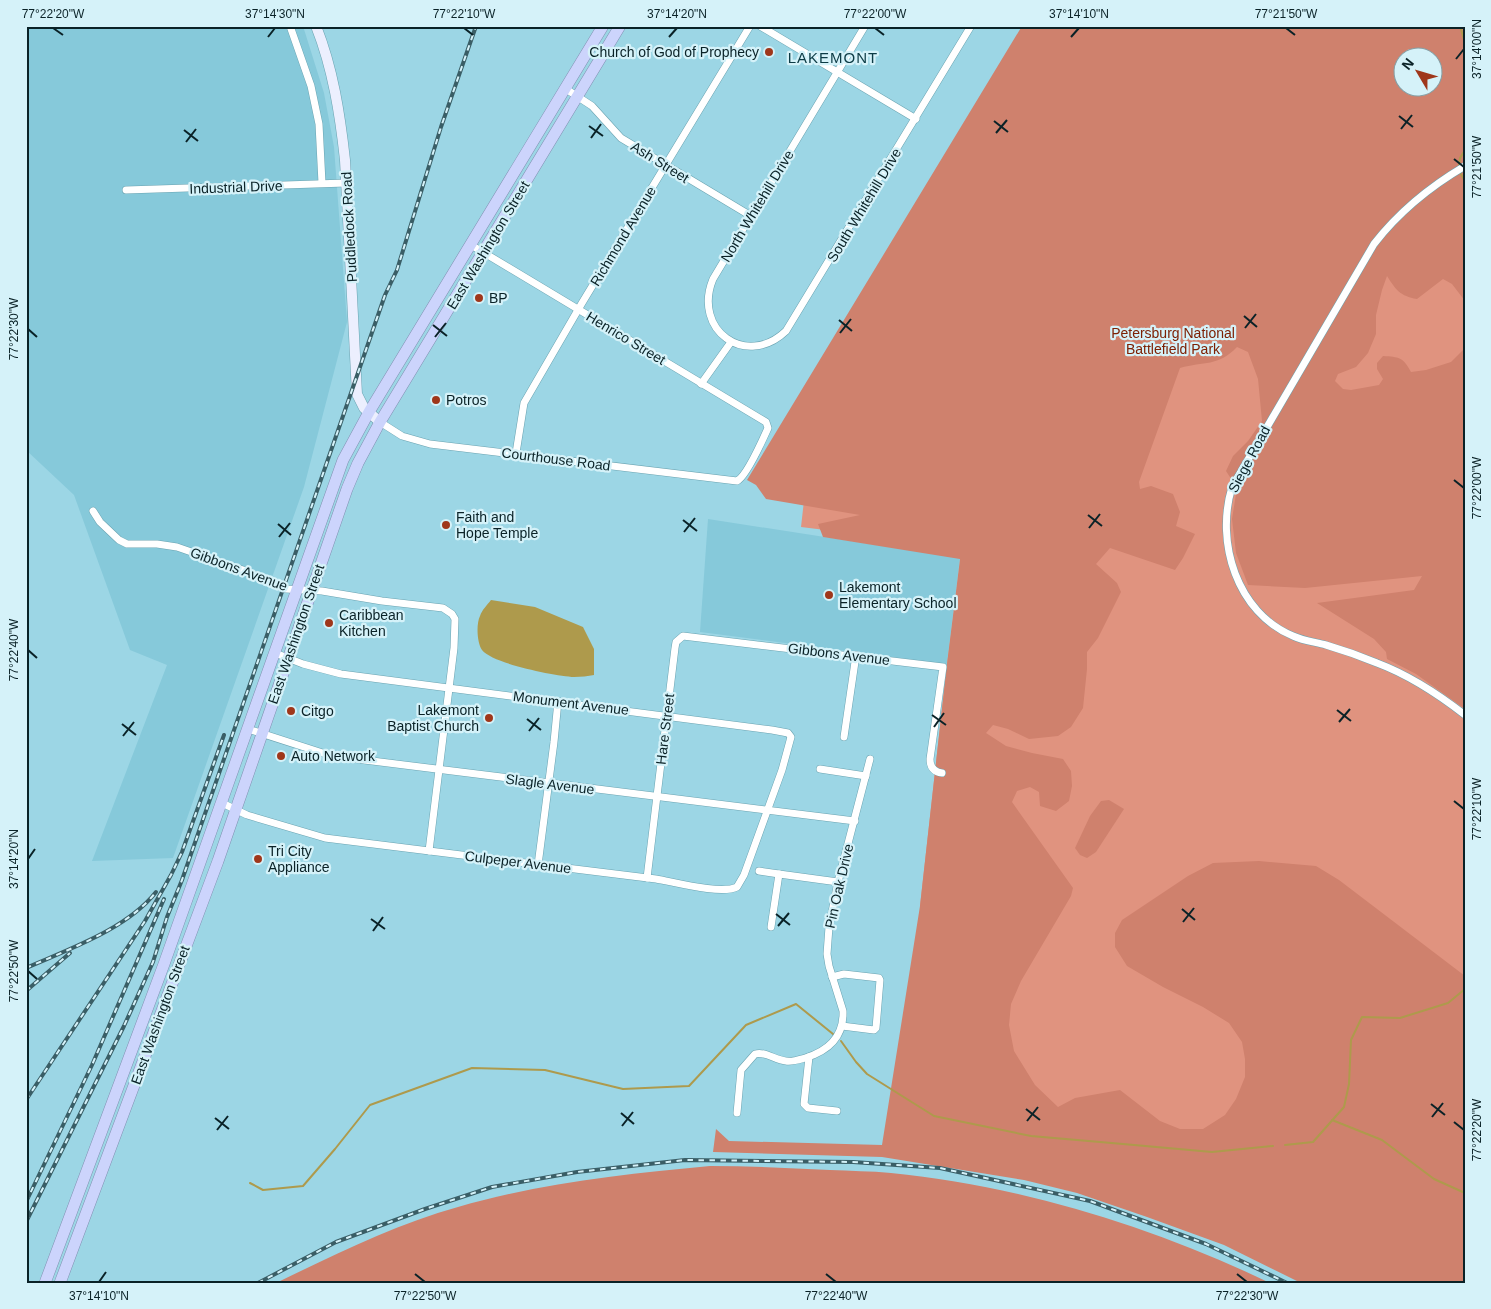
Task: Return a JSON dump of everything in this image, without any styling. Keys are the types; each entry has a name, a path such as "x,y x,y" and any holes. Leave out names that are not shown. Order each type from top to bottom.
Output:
{"highway":[{"name":"East Washington Street","path":"45,1283 161,974 343,460 369,412 603,26"},
{"name":"East Washington Street","path":"60,1283 236,810 311,590 354,472 380,422 620,26"}],"main road":[{"name":"Puddledock Road","path":"316,26 339,106 346,183 356,382 360,400 380,422"}],"street":[{"path":"290,26 311,86 318,124 322,183"},
{"name":"Richmond Avenue","path":"516,453 524,403 578,309 750,26"},
{"path":"760,26 916,120"},
{"name":"North Whitehill Drive","path":"731,342 721,334 711,321 708,313 708,295 713,279 865,26"},
{"name":"South Whitehill Drive","path":"731,342 748,346 765,345 780,338 786,332 916,120 971,26"},
{"name":"Ash Street","path":"566,89 600,113 622,138 751,216"},
{"name":"Siege Road","path":"1465,166 1445,179 1391,223 1374,244 1232,487 1227,511 1226,531 1231,559 1240,586 1253,606 1281,630 1292,636 1327,645 1391,669 1433,691 1465,715"},
{"name":"Industrial Drive","path":"126,190 346,183"},
{"name":"Henrico Street","path":"471,245 766,422 768,425 764,438 743,476 738,481"},
{"path":"701,384 731,342"},
{"name":"Courthouse Road","path":"380,422 402,436 430,444 738,481"},
{"name":"Gibbons Avenue","path":"93,511 100,522 127,544 157,544 177,547 243,570 275,585 297,590 311,590 443,608 452,614 455,619 454,648 429,851"},
{"name":"Hare Street","path":"647,878 676,642 685,635 736,641"},
{"name":"Gibbons Avenue","path":"736,641 943,667 930,759 934,770 942,773"},
{"name":"Monument Avenue","path":"275,653 334,672 667,715 790,734 789,746 767,811"},
{"path":"844,737 856,656"},
{"path":"538,865 558,701"},
{"name":"Slagle Avenue","path":"248,729 324,755 855,821"},
{"name":"Pin Oak Drive","path":"842,1026 843,1010 832,977 827,954 827,942 838,882 870,759"},
{"path":"820,769 866,776"},
{"name":"Culpeper Avenue","path":"222,803 236,810 321,837 728,890 737,887 744,875 767,811"},
{"path":"759,872 838,882"},
{"path":"771,928 779,874"},
{"path":"738,1113 741,1070 756,1054 761,1053 784,1061 792,1061 818,1053 831,1045 837,1038 842,1026 874,1030 876,1028 879,978 844,974 832,977"},
{"path":"809,1056 804,1104 808,1108 837,1111"}],"shaded area":[{"path":"26,26 303,26 324,93 334,147 347,322 304,487 173,858 92,861 167,665 130,650 74,495 26,450"},
{"name":"Lakemont Elementary School","path":"708,519 960,558 947,664 700,632"},
{"path":"491,600 535,607 583,627 594,649 594,675 574,677 554,674 511,664 488,655 480,647 478,628 481,614"}],"green space":[{"name":"Petersburg National Battlefield Park","path":"1022,26 1465,26 1465,301 1452,284 1443,279 1417,299 1399,292 1387,276 1376,315 1376,334 1368,353 1356,367 1338,374 1335,381 1343,389 1351,390 1379,385 1383,379 1377,369 1377,363 1383,356 1400,359 1406,363 1411,372 1426,370 1451,362 1465,348 1465,709 1416,674 1387,659 1386,652 1374,639 1317,603 1414,590 1422,576 1305,588 1248,585 1236,553 1232,519 1237,488 1226,471 1233,456 1248,441 1262,421 1258,379 1248,352 1237,347 1217,361 1180,368 1139,482 1140,489 1151,486 1173,494 1180,512 1176,526 1195,534 1183,558 1175,570 1110,548 1096,564 1117,583 1121,592 1098,638 1087,652 1083,708 1071,727 1058,736 1029,739 1008,729 993,725 986,733 1006,746 1063,759 1071,771 1072,786 1069,801 1056,811 1040,806 1039,792 1030,787 1017,791 1012,802 1073,888 1071,896 1021,981 1011,1004 1009,1025 1014,1051 1035,1085 1058,1107 1075,1098 1120,1090 1160,1121 1180,1129 1203,1129 1225,1115 1236,1099 1245,1077 1245,1059 1242,1042 1229,1023 1127,966 1115,947 1115,933 1122,920 1188,876 1213,863 1259,861 1316,866 1339,880 1465,976 1465,1283 1301,1283 1224,1245 1077,1193 1024,1180 882,1157 713,1152 716,1129 729,1141 882,1145 920,906 960,559 823,537 818,524 860,515 766,499 756,485 747,480"},
{"name":"Petersburg National Battlefield Park","path":"1465,26 1465,1283 1098,1191 920,906 947,664 963,547 801,527 806,483 923,192"},
{"path":"1109,800 1124,809 1096,852 1087,858 1080,855 1075,848 1090,816 1101,801"},
{"path":"710,1166 883,1172 940,1179 1037,1198 1133,1227 1225,1262 1270,1283 276,1283 388,1231 458,1207 520,1192 583,1180"}],"waterway":[{"path":"1460,26 1465,43"},
{"path":"1459,166 1460,158 1465,150"},
{"path":"1459,171 1465,181"},
{"path":"1285,1145 1313,1142 1344,1107 1349,1084 1351,1040 1362,1017 1400,1018 1448,1003 1465,989"},
{"path":"250,1183 263,1190 303,1186 370,1105 472,1068 545,1070 623,1089 689,1086 746,1025 796,1004 833,1034"},
{"path":"841,1041 867,1074 934,1116 1031,1136 1212,1152 1273,1146"},
{"path":"1332,1120 1382,1140 1434,1179 1465,1193"}],"railway":[{"path":"26,1222 124,1026 153,962 167,917 182,880 385,295 397,270 441,127 476,26"},
{"path":"26,1100 145,921 171,875 182,852 224,735"},
{"path":"26,968 96,937 130,917 156,892"},
{"path":"26,1202 92,1065 164,899"},
{"path":"26,991 70,953"},
{"path":"258,1283 336,1242 425,1209 492,1187 577,1172 685,1160 853,1162 940,1168 1090,1201 1206,1244 1287,1283"}],"place":[{"name":"Church of God of Prophecy","path":"769,52"},
{"name":"BP","path":"479,298"},
{"name":"Potros","path":"436,400"},
{"name":"Faith and Hope Temple","path":"446,525"},
{"name":"Lakemont Elementary School","path":"829,595"},
{"name":"Caribbean Kitchen","path":"329,623"},
{"name":"Citgo","path":"291,711"},
{"name":"Lakemont Baptist Church","path":"489,718"},
{"name":"Auto Network","path":"281,756"},
{"name":"Tri City Appliance","path":"258,859"}],"district":[{"name":"LAKEMONT","path":"833,57"}]}
